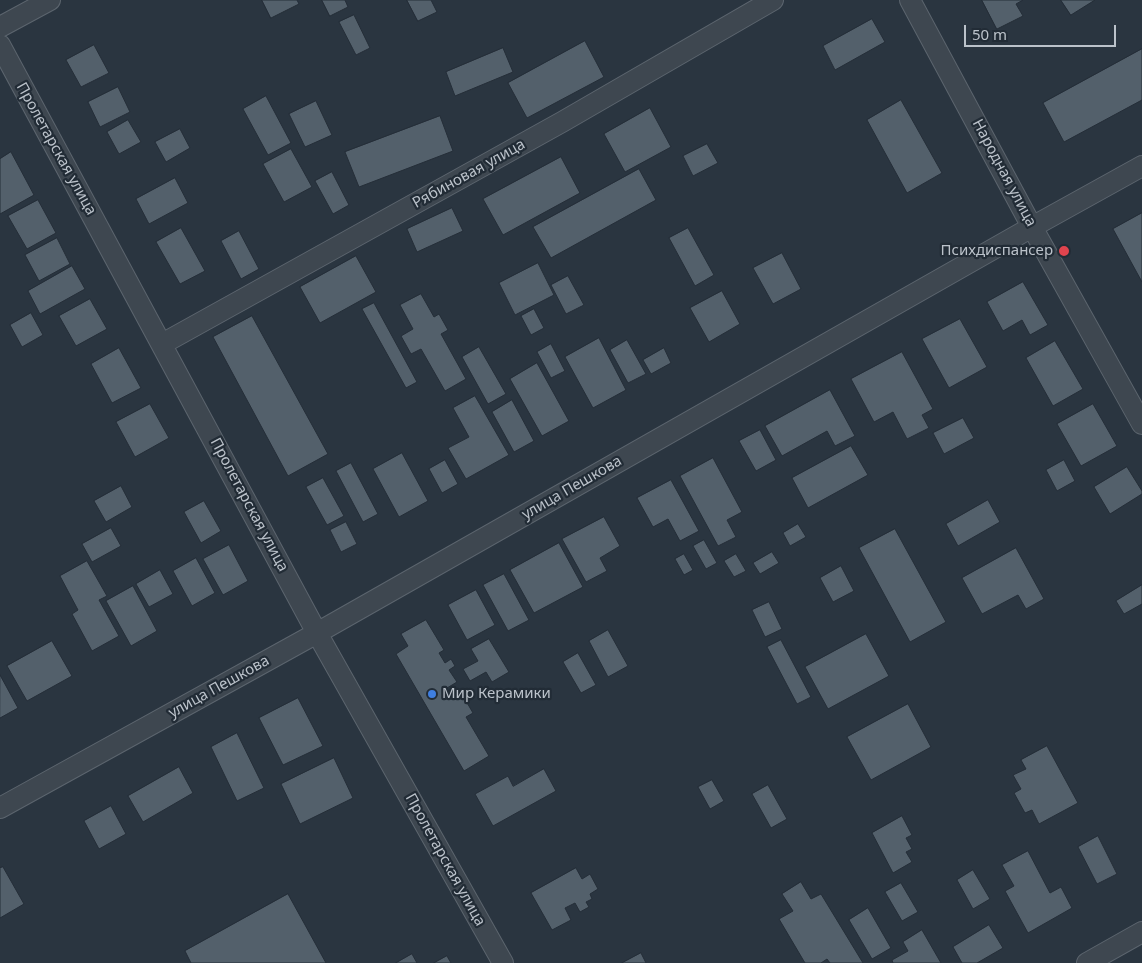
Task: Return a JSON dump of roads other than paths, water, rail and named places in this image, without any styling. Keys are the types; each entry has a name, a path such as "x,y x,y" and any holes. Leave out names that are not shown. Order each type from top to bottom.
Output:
{"street":[{"path":"0,28 50,0"},
{"name":"Рябиновая улица","path":"162,344 562,122 773,0"},
{"name":"Народная улица","path":"910,0 1142,424"},
{"name":"Пролетарская улица","path":"0,45 317,633 503,963"},
{"name":"улица Пешкова","path":"0,808 317,633 1032,226 1142,166"},
{"path":"1087,963 1142,932"}],"place":[{"name":"Психдиспансер","path":"1064,251"},
{"name":"Мир Керамики","path":"432,694"}]}
